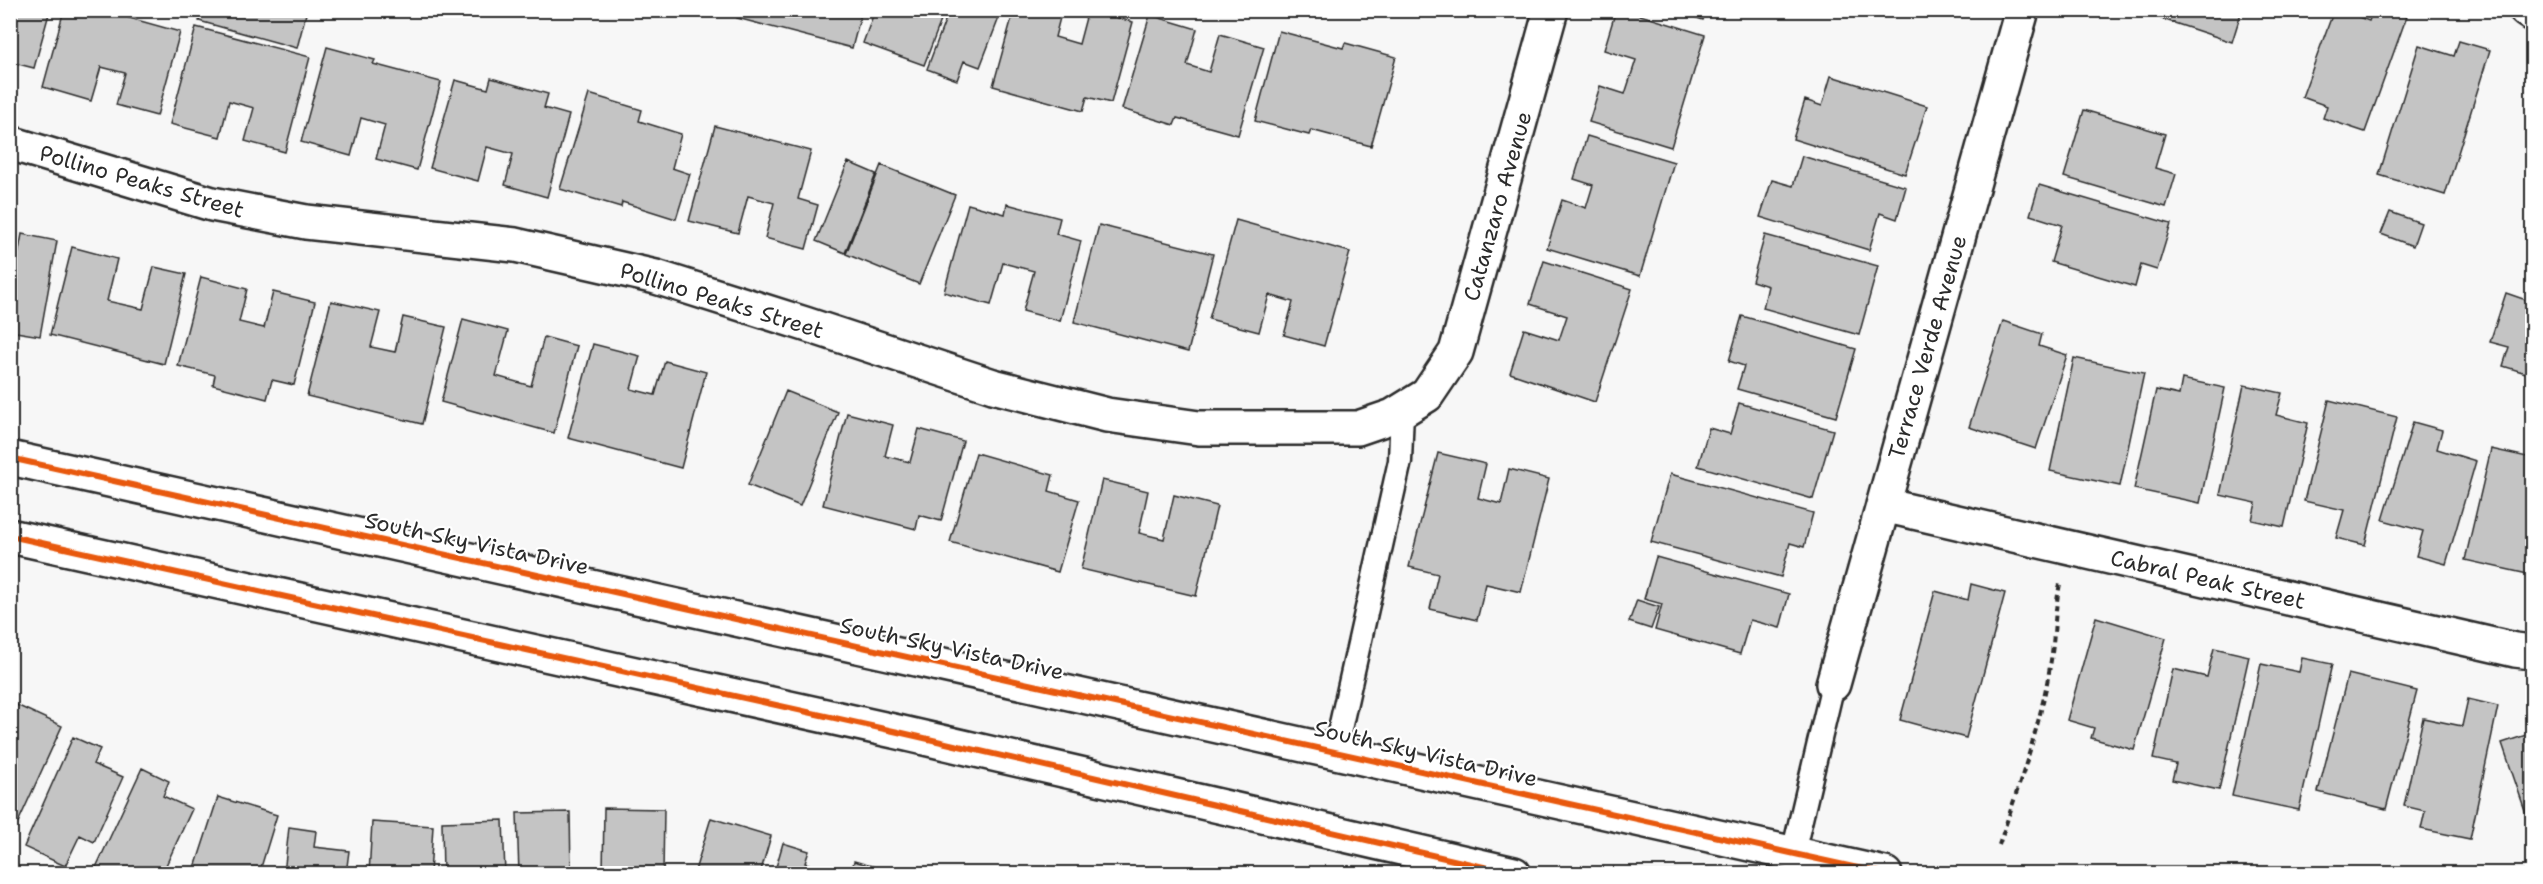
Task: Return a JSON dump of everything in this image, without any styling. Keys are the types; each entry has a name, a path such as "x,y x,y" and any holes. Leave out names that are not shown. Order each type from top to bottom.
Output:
{"main road":[{"name":"Catanzaro Avenue","path":"1415,403 1456,352 1551,10"},
{"name":"Terrace Verde Avenue","path":"1833,684 2022,10"},
{"path":"2526,10 2532,14"},
{"name":"Pollino Peaks Street","path":"10,143 212,204 306,222 516,245 656,277 993,386 1107,415 1199,429 1358,428 1393,416 1415,403"},
{"name":"South Sky Vista Drive","path":"10,458 1885,873"},
{"name":"Cabral Peak Street","path":"1883,505 2515,650 2532,652"},
{"path":"10,536 921,738 1514,873"}],"lane":[{"path":"1335,751 1415,403"},
{"path":"1793,853 1833,684"}],"path":[{"path":"1999,845 2028,762 2052,653 2055,615 2061,583"}],"building":[{"path":"10,10 50,10 34,68 10,62"},
{"path":"64,10 101,10 180,32 157,116 116,105 125,73 101,67 91,101 43,87"},
{"path":"202,10 307,10 297,48 199,21"},
{"path":"739,10 862,10 852,48 737,18"},
{"path":"875,10 922,10 942,18 924,65 863,43"},
{"path":"949,10 1002,10 980,67 964,61 957,80 927,69"},
{"path":"1014,10 1062,10 1055,37 1079,44 1088,10 1133,22 1111,103 1087,97 1083,111 993,86"},
{"path":"1616,10 1624,10 1705,35 1671,147 1589,122 1600,86 1625,94 1636,60 1604,50"},
{"path":"1674,10 1706,10 1703,20"},
{"path":"2135,10 2242,10 2232,42"},
{"path":"2334,10 2341,10 2369,21 2373,10 2409,10 2365,132 2323,118 2327,106 2302,97"},
{"path":"1150,15 1197,29 1187,65 1209,72 1220,34 1264,47 1238,135 1177,118 1174,125 1122,109"},
{"path":"196,27 310,57 285,152 245,141 254,108 229,101 220,137 170,124"},
{"path":"1279,31 1343,48 1345,43 1396,57 1371,146 1311,130 1309,135 1255,121"},
{"path":"2459,41 2490,50 2445,195 2379,175 2419,45 2454,56"},
{"path":"327,47 375,60 373,64 441,82 417,170 376,159 385,125 361,118 351,156 301,142"},
{"path":"1831,76 1927,106 1905,174 1793,139 1805,100 1822,106"},
{"path":"491,78 548,94 544,108 569,115 547,197 505,185 513,154 487,147 478,181 430,168 455,80 488,89"},
{"path":"589,94 642,110 639,121 681,134 672,168 690,174 676,219 622,202 621,207 560,189"},
{"path":"2084,110 2165,134 2155,168 2176,174 2166,207 2064,177"},
{"path":"715,126 811,151 798,199 818,205 806,249 765,238 774,203 748,196 738,233 689,221"},
{"path":"1587,136 1674,162 1640,276 1547,248 1562,200 1586,208 1593,185 1574,179"},
{"path":"1802,156 1906,187 1897,219 1880,213 1869,250 1760,217 1772,180 1793,186"},
{"path":"848,162 876,174 845,253 816,241"},
{"path":"881,165 955,195 919,284 846,254"},
{"path":"2039,185 2171,224 2157,270 2141,265 2135,287 2051,262 2062,225 2030,215"},
{"path":"968,204 1005,214 1007,204 1060,218 1056,234 1081,241 1060,321 1023,311 1034,271 1003,263 991,305 944,292"},
{"path":"2390,212 2421,223 2413,246 2381,234"},
{"path":"1236,220 1350,252 1324,346 1284,335 1293,302 1269,295 1259,332 1209,319"},
{"path":"1099,225 1213,254 1188,352 1074,322"},
{"path":"22,234 57,241 40,336 10,331 10,271 15,272"},
{"path":"1765,235 1878,266 1859,335 1763,308 1768,286 1752,281"},
{"path":"72,247 117,259 107,301 143,309 154,267 186,274 164,364 50,335"},
{"path":"1544,261 1632,289 1595,402 1510,373 1524,329 1559,340 1567,316 1530,304"},
{"path":"201,277 247,289 239,322 264,328 273,292 315,302 294,385 272,380 267,399 213,385 215,375 178,366"},
{"path":"2506,293 2532,302 2532,375 2503,366 2509,347 2490,342"},
{"path":"331,301 380,312 371,347 395,352 403,317 446,327 422,424 307,396"},
{"path":"1742,316 1856,349 1836,417 1737,389 1744,366 1729,361"},
{"path":"463,319 508,331 496,376 531,386 544,337 577,346 554,433 441,402"},
{"path":"2003,321 2042,334 2039,346 2067,355 2036,449 1969,427"},
{"path":"593,344 640,356 631,389 655,395 665,361 706,372 681,468 568,438"},
{"path":"2074,358 2144,373 2120,486 2050,471"},
{"path":"2182,379 2225,388 2200,503 2134,489 2156,390 2179,395"},
{"path":"2244,385 2282,393 2276,415 2308,423 2284,527 2252,520 2256,503 2220,495"},
{"path":"786,391 838,412 800,506 748,485"},
{"path":"2329,400 2397,417 2365,545 2336,538 2344,510 2304,501"},
{"path":"1739,403 1833,430 1813,499 1698,466 1709,428 1730,434"},
{"path":"847,413 893,425 885,456 910,462 919,429 963,441 941,521 919,515 916,529 823,505"},
{"path":"2413,422 2442,430 2437,449 2476,461 2446,564 2416,556 2423,531 2383,520"},
{"path":"2491,449 2532,458 2532,575 2465,560"},
{"path":"976,453 1053,475 1049,491 1079,500 1058,572 950,542"},
{"path":"1438,453 1486,464 1478,498 1501,504 1509,469 1549,479 1521,592 1486,584 1477,620 1430,609 1438,574 1409,567"},
{"path":"1670,474 1813,513 1804,547 1790,543 1781,577 1651,542"},
{"path":"1102,480 1148,491 1139,533 1164,539 1174,495 1217,506 1196,596 1081,569"},
{"path":"1656,557 1789,594 1780,628 1750,620 1740,654 1655,630 1662,604 1644,599"},
{"path":"1971,584 2005,593 1966,738 1900,720 1935,591 1968,600"},
{"path":"1637,600 1659,607 1651,629 1629,622"},
{"path":"2096,617 2166,638 2134,750 2091,738 2094,728 2067,720"},
{"path":"2214,648 2249,656 2219,790 2172,780 2176,764 2153,759 2173,669 2207,677"},
{"path":"2302,658 2332,664 2299,810 2232,796 2261,664 2299,672"},
{"path":"2348,674 2417,691 2386,809 2318,792"},
{"path":"2468,699 2498,706 2470,839 2421,829 2425,811 2404,806 2423,718 2462,726"},
{"path":"10,702 62,726 11,838 10,838"},
{"path":"2532,733 2532,831 2502,743"},
{"path":"73,737 100,749 93,764 123,777 94,842 80,835 65,866 24,847"},
{"path":"142,768 169,781 163,796 192,809 162,874 93,874"},
{"path":"218,797 277,815 259,874 193,874"},
{"path":"604,808 664,809 663,874 603,874"},
{"path":"570,812 571,874 519,874 517,813"},
{"path":"711,818 771,836 760,874 694,874"},
{"path":"503,820 505,874 443,874 442,822"},
{"path":"372,822 433,826 430,874 369,874"},
{"path":"289,827 316,831 314,847 349,851 346,874 284,874"},
{"path":"783,843 809,851 805,863 837,874 774,874"},
{"path":"854,861 900,874 851,874"}],"cycle path":[{"path":"10,458 1885,874"},
{"path":"10,536 898,732 1514,874"}]}
